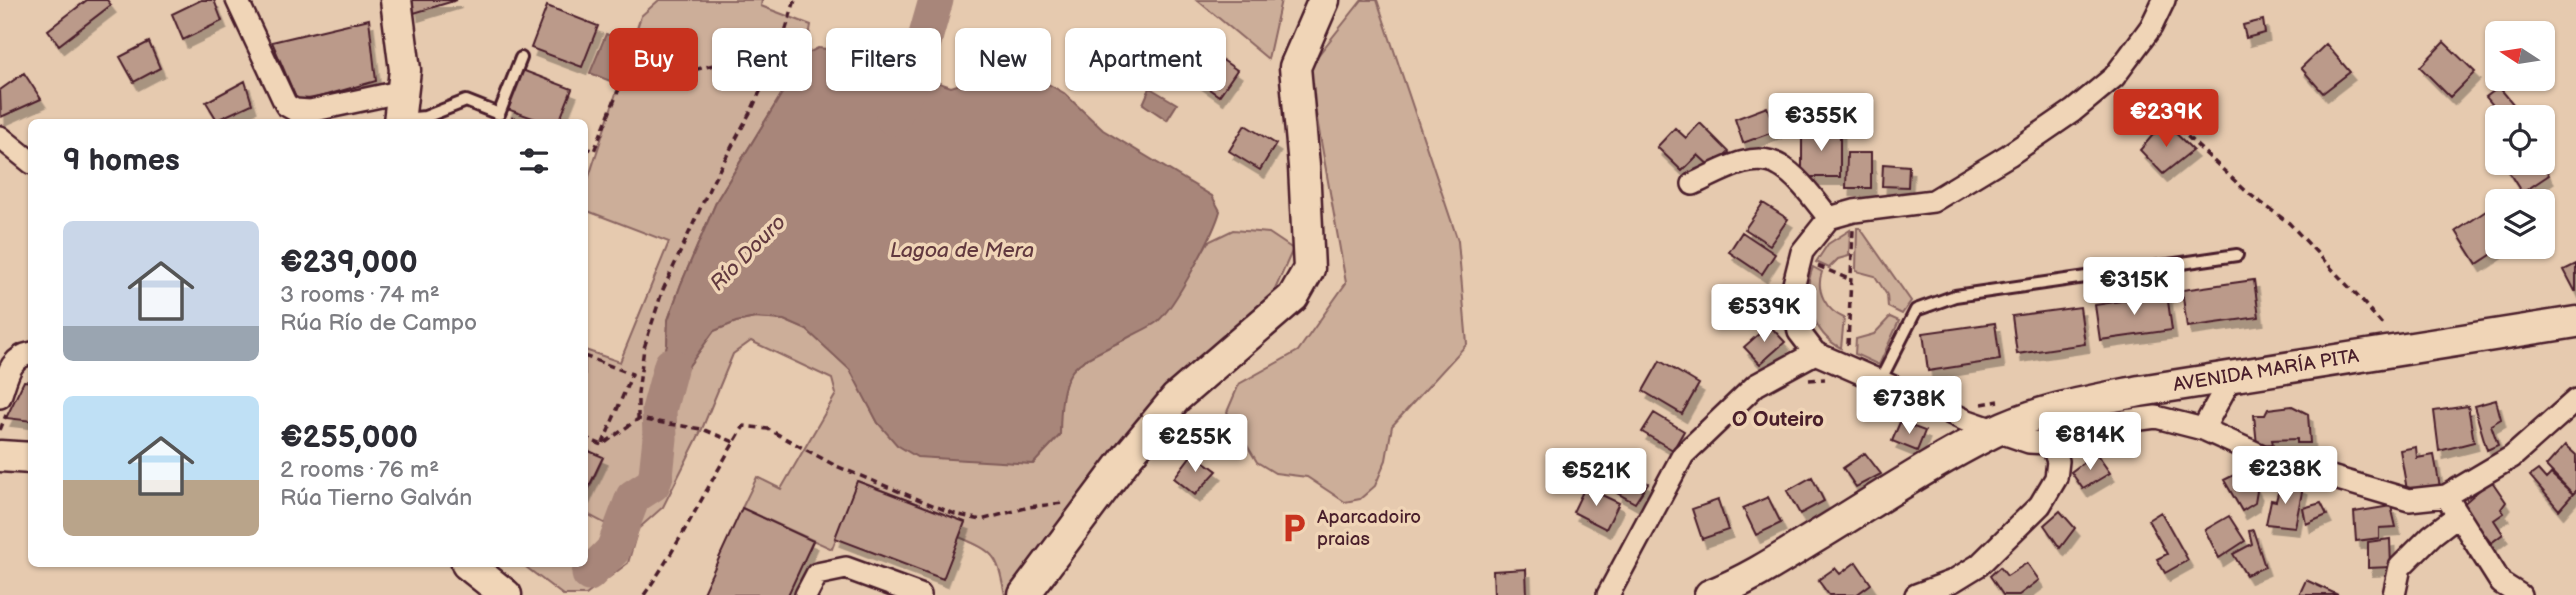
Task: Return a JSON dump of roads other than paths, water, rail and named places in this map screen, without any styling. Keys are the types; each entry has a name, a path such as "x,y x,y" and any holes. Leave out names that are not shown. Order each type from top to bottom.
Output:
{"main road":[{"path":"396,0 405,70 401,111"},
{"path":"1024,595 1176,398 1293,297 1309,269 1304,166 1295,67 1324,0"},
{"name":"AVENIDA MARÍA PITA","path":"1710,595 1761,570 1957,450 1995,431 2080,404 2232,376 2576,322"},
{"path":"0,456 28,458"},
{"path":"471,567 506,595"}],"street":[{"path":"237,0 286,105 295,110 310,111 401,111"},
{"path":"2164,0 2151,27 2114,77 2073,111 2009,155 1933,201 1854,211 1829,218 1802,252 1792,292 1799,332 1815,354 1995,431 2029,442 2051,442 2125,421 2155,416 2203,429 2267,458 2409,500 2452,505"},
{"path":"0,137 28,160"},
{"path":"1693,184 1736,164 1762,160 1780,165 1829,218"},
{"path":"0,397 14,360 28,354"},
{"path":"1608,595 1683,455 1756,385 1815,354"},
{"path":"2203,429 2232,376"},
{"path":"2394,595 2400,567 2432,534 2452,505 2512,457 2576,400"},
{"path":"1916,595 1979,565 2040,505 2056,478 2058,461 2051,442"},
{"path":"2452,505 2501,583 2520,595"},
{"path":"806,595 817,574 846,568 920,595"}],"lane":[{"path":"401,111 425,117 466,101 499,114 521,58"},
{"path":"1880,381 1916,310 1955,296 2237,255"}],"water":[{"path":"606,34 609,35 609,81 590,73"},
{"name":"Lagoa de Mera","path":"826,49 826,91 941,91 941,84 955,86 955,91 1051,91 1051,86 1064,93 1103,130 1212,196 1220,211 1216,222 1193,270 1173,302 1151,326 1096,353 1074,368 1063,392 1060,435 1033,464 917,457 897,445 878,423 850,370 807,330 784,320 755,318 714,331 675,385 664,410 655,409 654,391 667,345 668,320 717,200 783,91 812,91 812,51"},
{"path":"1149,91 1155,91 1177,104 1167,120 1143,104"}],"waterway":[{"name":"Río Douro","path":"893,118 915,74 936,0"},
{"name":"Río Douro","path":"589,574 613,550 633,497 653,484 660,438 659,410 671,365"}],"place":[{"name":"Aparcadoiro praias","path":"1294,528"}],"district":[{"name":"O Outeiro","path":"1778,419"}]}
